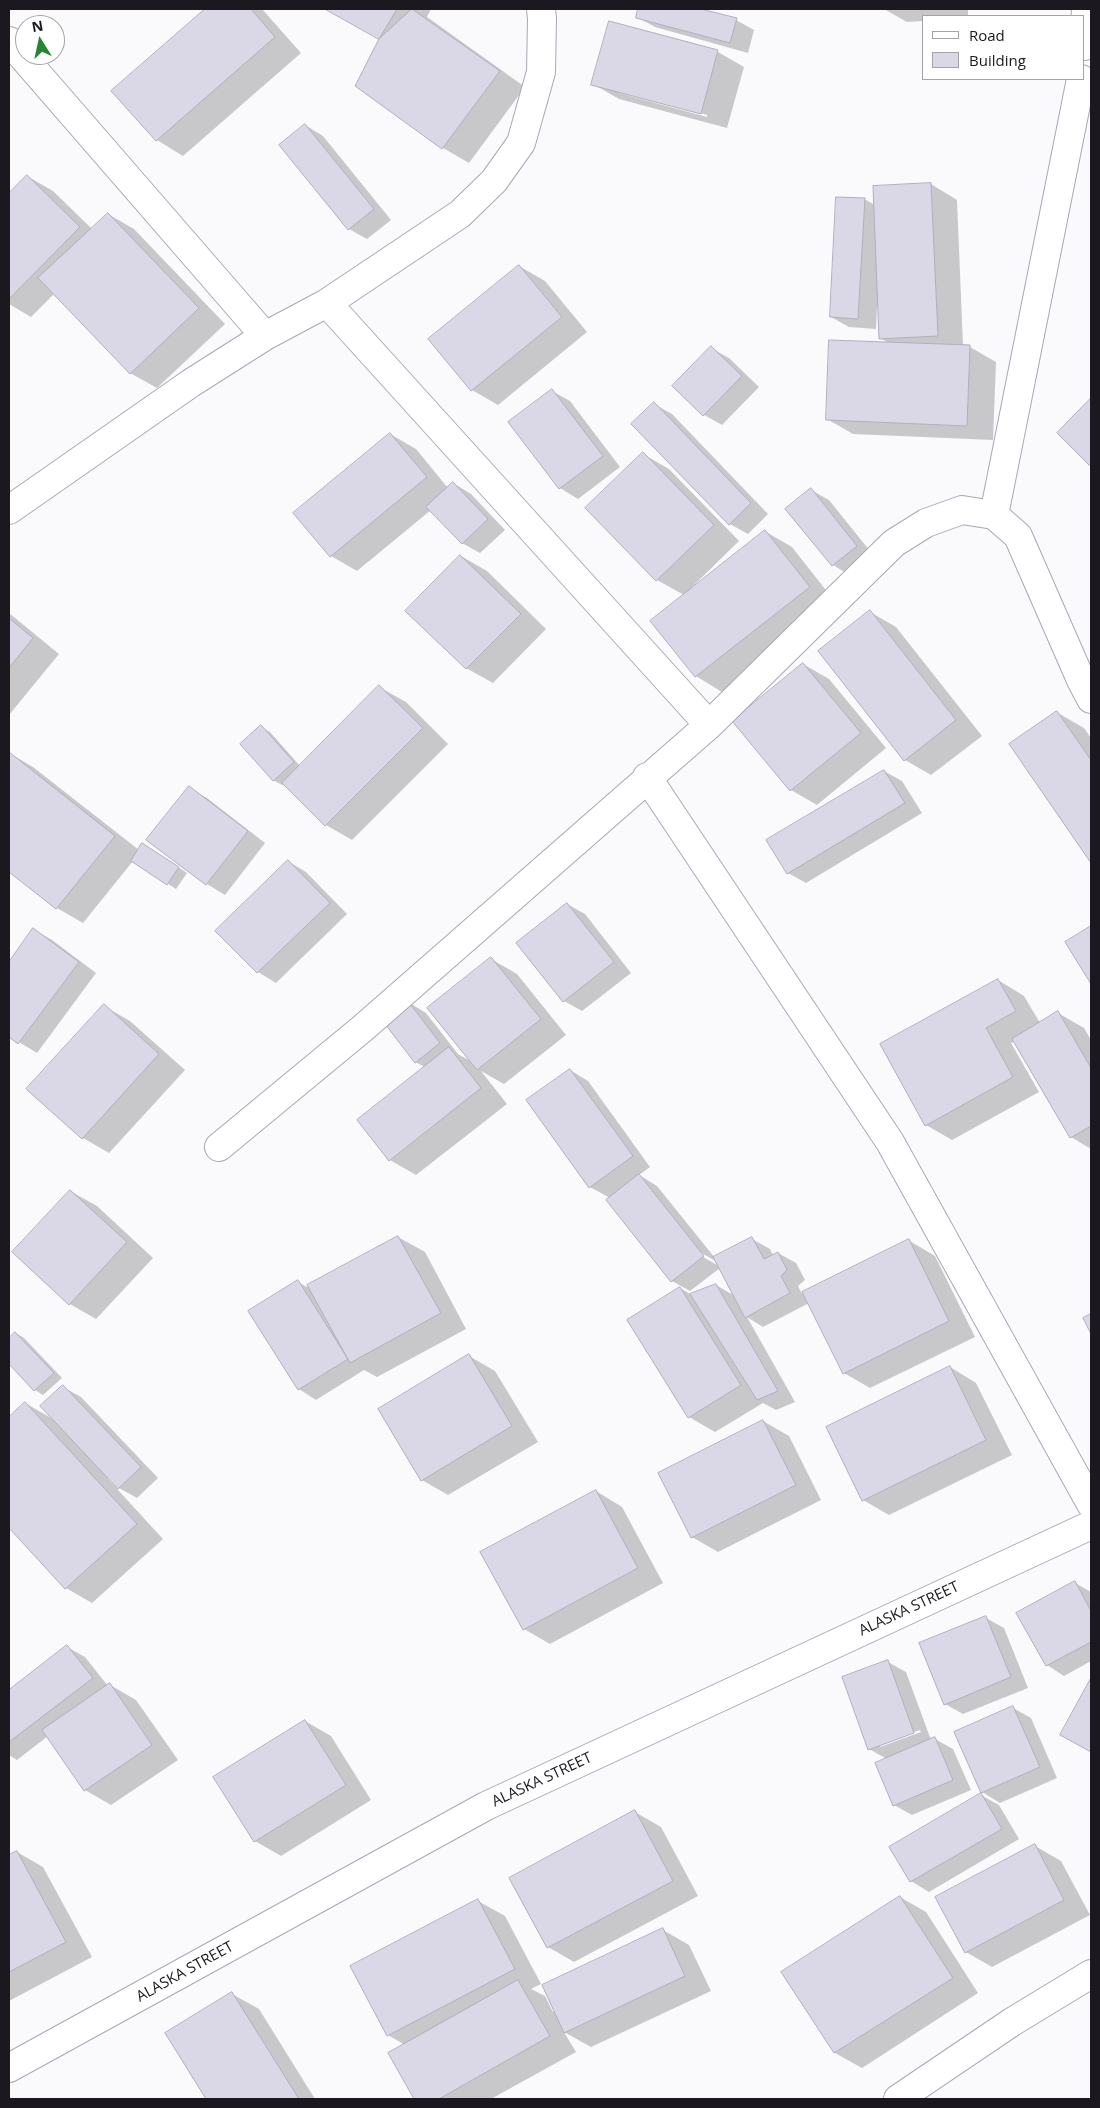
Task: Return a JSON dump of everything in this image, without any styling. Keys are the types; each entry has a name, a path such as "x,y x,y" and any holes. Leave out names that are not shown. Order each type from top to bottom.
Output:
{"street":[{"path":"9,510 191,383 265,336 327,303 460,214 494,181 521,143 541,72 541,9"},
{"path":"1085,28 1086,9"},
{"path":"9,41 265,336"},
{"path":"994,515 1083,80"},
{"path":"327,303 709,725"},
{"path":"219,1148 363,1028 647,777 709,725 894,543 926,523 962,510 994,515 1018,536 1091,699"},
{"path":"647,777 890,1142 1091,1504"},
{"name":"ALASKA STREET","path":"9,2068 486,1806 1091,1525"},
{"path":"898,2099 1012,2022 1091,1974"}],"building":[{"path":"205,9 251,9 275,37 156,141 111,91"},
{"path":"325,9 397,9 379,39"},
{"path":"412,9 500,71 442,149 355,86 379,39"},
{"path":"638,9 701,9 737,18 730,43 636,18"},
{"path":"609,21 718,50 701,114 591,85"},
{"path":"305,124 374,209 348,230 279,145"},
{"path":"27,175 80,227 9,299 9,193"},
{"path":"931,183 938,336 879,339 873,186"},
{"path":"836,197 865,198 858,319 830,317"},
{"path":"108,213 199,308 130,374 38,278"},
{"path":"519,265 562,317 471,391 428,339"},
{"path":"829,340 970,345 967,426 826,420"},
{"path":"711,346 742,376 703,416 672,386"},
{"path":"552,389 603,456 559,489 508,422"},
{"path":"1091,398 1091,467 1057,433"},
{"path":"654,402 751,503 729,525 631,424"},
{"path":"390,433 427,477 330,557 293,513"},
{"path":"643,452 714,525 656,581 585,508"},
{"path":"453,482 488,519 462,544 426,507"},
{"path":"811,488 857,546 832,566 785,509"},
{"path":"765,530 810,587 695,677 650,621"},
{"path":"460,555 521,614 466,669 405,611"},
{"path":"870,610 956,720 904,761 818,651"},
{"path":"9,618 33,638 9,668"},
{"path":"803,663 861,733 790,791 732,721"},
{"path":"379,685 423,728 325,826 282,783"},
{"path":"1057,711 1091,760 1091,863 1009,744"},
{"path":"261,725 294,762 273,781 240,744"},
{"path":"9,752 115,836 56,909 9,872"},
{"path":"884,770 905,803 787,874 766,840"},
{"path":"189,786 248,831 206,885 146,840"},
{"path":"142,843 179,867 167,885 131,861"},
{"path":"288,860 330,903 257,973 215,931"},
{"path":"567,903 614,962 563,1002 516,943"},
{"path":"1091,926 1091,984 1065,942"},
{"path":"33,928 79,962 18,1044 9,1037 9,962"},
{"path":"491,957 541,1019 477,1070 427,1008"},
{"path":"998,979 1016,1011 986,1028 1013,1077 925,1126 880,1044"},
{"path":"408,1001 440,1043 415,1063 382,1020"},
{"path":"104,1004 159,1054 82,1139 26,1089"},
{"path":"1058,1011 1091,1068 1091,1126 1070,1138 1012,1039"},
{"path":"449,1047 481,1088 389,1161 357,1120"},
{"path":"570,1069 633,1156 589,1188 526,1100"},
{"path":"639,1174 704,1256 671,1282 606,1200"},
{"path":"70,1190 127,1242 69,1305 12,1252"},
{"path":"398,1236 441,1313 350,1363 307,1285"},
{"path":"752,1237 764,1259 778,1252 787,1270 781,1276 790,1293 745,1318 713,1257"},
{"path":"909,1239 949,1321 843,1374 802,1292"},
{"path":"298,1280 348,1359 298,1390 248,1311"},
{"path":"716,1284 778,1391 757,1400 690,1294"},
{"path":"680,1287 741,1385 688,1418 627,1320"},
{"path":"1091,1314 1091,1334 1083,1318"},
{"path":"15,1332 54,1373 34,1391 9,1364 9,1338"},
{"path":"469,1354 512,1426 421,1481 378,1409"},
{"path":"950,1366 986,1440 862,1501 826,1427"},
{"path":"63,1385 141,1467 118,1489 40,1406"},
{"path":"25,1402 137,1524 65,1589 9,1528 9,1417"},
{"path":"763,1420 796,1485 691,1538 658,1473"},
{"path":"596,1490 638,1568 523,1630 480,1552"},
{"path":"1075,1581 1091,1611 1091,1642 1046,1666 1016,1613"},
{"path":"986,1616 1011,1677 944,1705 919,1643"},
{"path":"67,1645 93,1678 9,1742 9,1690"},
{"path":"888,1660 914,1733 868,1750 842,1677"},
{"path":"1091,1678 1091,1752 1060,1735"},
{"path":"110,1683 152,1745 84,1791 42,1730"},
{"path":"1013,1706 1040,1767 981,1793 954,1732"},
{"path":"305,1720 346,1785 254,1842 213,1777"},
{"path":"935,1737 953,1780 893,1806 875,1763"},
{"path":"981,1793 1002,1829 910,1882 889,1847"},
{"path":"635,1810 673,1881 547,1948 509,1878"},
{"path":"1035,1844 1064,1900 965,1953 935,1897"},
{"path":"17,1851 66,1942 9,1972 9,1855"},
{"path":"900,1896 953,1978 834,2053 781,1972"},
{"path":"478,1899 515,1969 387,2036 350,1966"},
{"path":"663,1928 685,1976 564,2033 542,1985"},
{"path":"518,1980 550,2036 439,2099 414,2099 388,2053"},
{"path":"232,1992 299,2099 206,2099 165,2033"}]}
